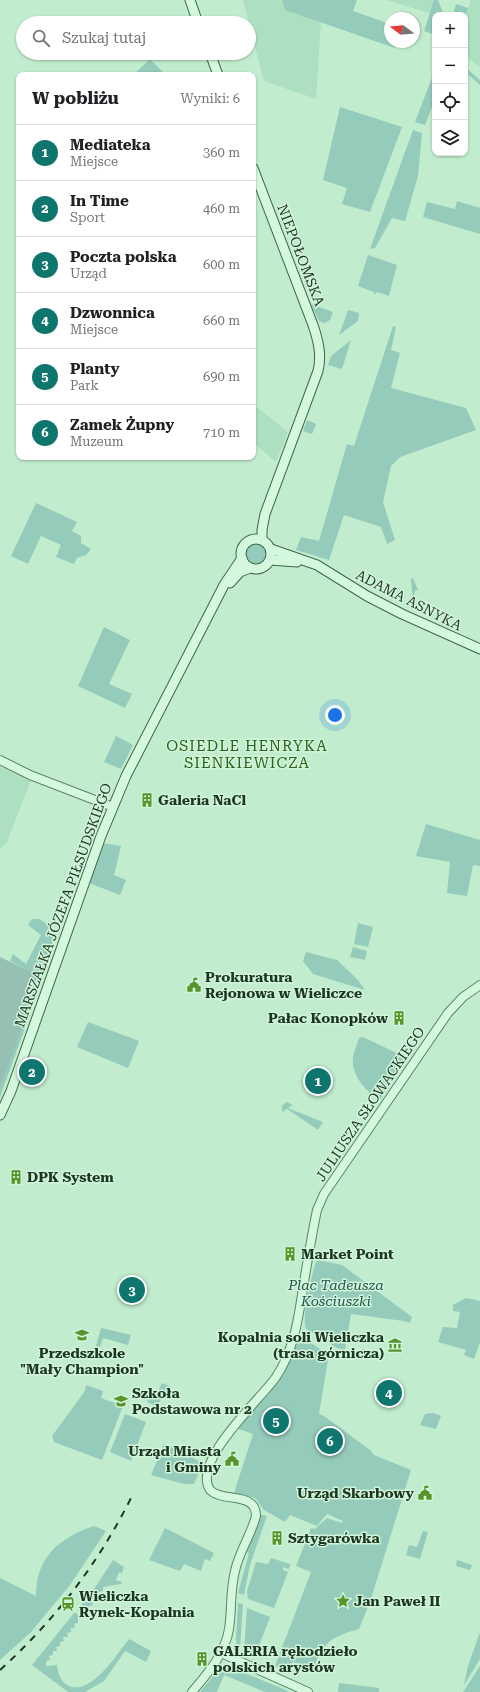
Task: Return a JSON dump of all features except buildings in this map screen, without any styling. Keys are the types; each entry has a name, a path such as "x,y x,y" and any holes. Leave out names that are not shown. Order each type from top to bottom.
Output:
{"main road":[{"path":"190,0 196,16"},
{"path":"213,60 217,72"},
{"name":"NIEPOŁOMSKA","path":"256,176 313,325 318,339 320,354 318,371 277,483"},
{"path":"252,539 260,513 277,483"},
{"path":"262,540 263,522 277,483"},
{"path":"252,539 262,540 271,549 270,560 262,568 250,568 242,558 242,548 252,539"},
{"name":"ADAMA ASNYKA","path":"271,549 307,561 402,614 480,649"},
{"name":"MARSZAŁKA JÓZEFA PIŁSUDSKIEGO","path":"0,1115 11,1091 112,807 228,578 242,558"},
{"name":"ADAMA ASNYKA","path":"270,560 296,562 327,572"},
{"name":"MARSZAŁKA JÓZEFA PIŁSUDSKIEGO","path":"216,602 240,572 250,568"}],"street":[{"path":"0,760 30,775 112,807"},
{"name":"JULIUSZA SŁOWACKIEGO","path":"221,1653 229,1628 232,1581 254,1522 255,1509 248,1501 213,1493 208,1488 208,1473 225,1435 273,1380 290,1350 298,1315 317,1210 324,1194 448,1013 463,997 480,985"},
{"path":"192,1692 213,1667 221,1653 308,1692"}],"green space":[{"path":"243,0 282,0 285,10 321,22 316,99 264,81 256,50 256,16 247,16"},
{"path":"282,0 357,0 353,11 384,22 384,44 285,10"},
{"path":"387,0 434,0 431,14"},
{"path":"434,0 438,0 443,12 432,12 432,34 424,31"},
{"path":"471,0 480,0 480,67 468,58 467,12"},
{"path":"456,4 468,8 467,12 454,12"},
{"path":"149,60 151,60 163,72 136,72"},
{"path":"468,70 480,80 480,85 468,75"},
{"path":"432,78 432,107 425,125 415,122"},
{"path":"340,107 402,127 370,212 342,204 347,188 323,180"},
{"path":"413,130 422,133 418,176 405,221 392,218 375,248 370,249"},
{"path":"457,201 480,208 480,234 423,217 427,202 455,209"},
{"path":"368,255 397,265 389,296 377,292 374,295 374,292 358,286"},
{"path":"311,304 333,312 330,320 325,323 319,321"},
{"path":"348,310 359,313 358,321 339,335"},
{"path":"393,326 396,327 391,350 400,353 391,388 466,408 476,430 400,457 391,466 383,502 395,540 387,544 381,527 344,515 329,560 296,550 301,537 319,541 347,444 354,446"},
{"path":"351,340 342,369 328,365 331,356"},
{"path":"256,406 288,432 276,462 256,445"},
{"path":"307,420 316,424 312,434 303,431"},
{"path":"36,503 77,522 72,531 81,536 81,543 91,549 86,555 77,558 74,564 56,557 61,545 41,536 28,564 11,556"},
{"path":"256,544 263,547 266,554 263,561 256,564 249,561 246,554 249,547"},
{"path":"413,578 418,590 415,591 413,602 411,579"},
{"path":"104,627 130,640 109,684 132,694 125,708 78,686"},
{"path":"116,736 133,745 121,769 104,762"},
{"path":"0,765 31,780 7,842 0,849"},
{"path":"426,824 480,840 480,866 473,865 467,896 447,893 450,862 416,856"},
{"path":"102,843 121,846 114,875 126,880 120,895 89,883"},
{"path":"32,919 40,919 57,932 52,946 49,948 43,978 0,1097 0,1089 39,976 10,961 13,954 26,964 41,935 28,925"},
{"path":"358,923 373,927 368,947 354,944"},
{"path":"353,947 367,951 365,960 350,957"},
{"path":"306,952 337,960 358,980 365,990 313,974 303,961"},
{"path":"88,1022 139,1041 128,1068 77,1047"},
{"path":"363,1037 405,1057 380,1100 370,1093 361,1083 357,1077 353,1065 354,1054 359,1038"},
{"path":"286,1102 293,1105 288,1108 323,1122 318,1130 287,1109 282,1112 282,1106"},
{"name":"Plac Tadeusza Kościuszki","path":"318,1260 342,1265 412,1317 410,1323 351,1314 345,1350 337,1348 306,1329 305,1317 308,1298 315,1264"},
{"path":"466,1298 480,1301 480,1342 474,1359 464,1355 466,1350 438,1342 443,1327 457,1328 460,1312 453,1311 453,1305"},
{"path":"101,1328 131,1335 128,1345 103,1338 100,1347 96,1346"},
{"path":"302,1337 326,1353 328,1360 319,1414 324,1416 370,1450 374,1455 411,1470 370,1602 359,1629 335,1638 325,1646 313,1669 293,1662 289,1672 275,1666 311,1572 296,1566 311,1528 315,1529 327,1518 342,1523 343,1521 327,1514 317,1526 290,1515 285,1522 264,1510 255,1498 234,1493 253,1434 236,1428 278,1382 298,1338"},
{"path":"162,1383 172,1387 156,1406 147,1402 150,1389 158,1392"},
{"path":"86,1385 103,1391 101,1398 123,1406 102,1460 54,1442 52,1436 85,1391"},
{"path":"433,1413 441,1416 436,1429 420,1425 425,1414"},
{"path":"125,1414 146,1422 131,1461 110,1452"},
{"path":"164,1444 189,1454 189,1456 203,1463 194,1484 184,1484 151,1475"},
{"path":"258,1514 267,1516 250,1565 244,1595 238,1593 249,1553 244,1551"},
{"path":"94,1526 106,1531 70,1585 31,1632 0,1660 0,1578 36,1596 40,1570 52,1551 60,1543 70,1537"},
{"path":"165,1528 214,1553 210,1561 205,1559 201,1571 184,1564 180,1571 149,1560"},
{"path":"423,1531 428,1532 420,1559 406,1555 409,1545 417,1547"},
{"path":"271,1558 290,1564 289,1569 283,1567 283,1570 288,1572 274,1608 248,1599 247,1591 256,1562 268,1564"},
{"path":"113,1560 124,1567 122,1573 119,1572 116,1580 122,1582 121,1584 103,1587 103,1591 99,1592 100,1596 96,1596 96,1600 92,1601 93,1605 89,1606 89,1609 85,1610 85,1614 78,1609 90,1595"},
{"path":"457,1560 472,1565 470,1570 456,1566"},
{"path":"238,1603 243,1604 240,1649 237,1650 236,1639"},
{"path":"247,1608 270,1617 255,1656 244,1651"},
{"path":"75,1612 78,1615 78,1623 74,1624 75,1628 71,1628 71,1632 67,1633 68,1637 63,1637 64,1641 60,1642 60,1646 56,1647 57,1651 53,1651 53,1655 49,1656 50,1660 46,1661 46,1666 57,1665 58,1672 65,1683 71,1687 80,1687 88,1684 104,1671 129,1639 151,1651 146,1662 125,1651 104,1681 85,1692 68,1692 32,1665"},
{"path":"480,1632 480,1659 464,1685 468,1666"},
{"path":"228,1666 288,1691 265,1692 224,1675 217,1692 200,1692 218,1670"},
{"path":"480,1666 480,1692 463,1692"},
{"path":"339,1683 379,1688 379,1692 338,1692"}],"shaded area":[{"path":"0,957 40,976 0,1089"}],"railway":[{"path":"0,1670 39,1631 74,1590 104,1546 131,1498"}],"place":[{"name":"Galeria NaCl","path":"147,800"},
{"name":"Prokuratura Rejonowa w Wieliczce","path":"194,985"},
{"name":"Pałac Konopków","path":"399,1018"},
{"name":"In Time","path":"32,1072"},
{"name":"Mediateka","path":"318,1081"},
{"name":"DPK System","path":"16,1177"},
{"name":"Market Point","path":"290,1254"},
{"name":"Poczta polska","path":"132,1290"},
{"name":"Przedszkole \"Mały Champion\"","path":"82,1335"},
{"name":"Kopalnia soli Wieliczka (trasa górnicza)","path":"395,1345"},
{"name":"Dzwonnica","path":"389,1393"},
{"name":"Szkoła Podstawowa nr 2","path":"121,1401"},
{"name":"Planty","path":"276,1421"},
{"name":"Zamek Żupny","path":"330,1441"},
{"name":"Urząd Miasta i Gminy","path":"232,1459"},
{"name":"Urząd Skarbowy","path":"425,1493"},
{"name":"Sztygarówka","path":"277,1538"},
{"name":"Jan Paweł II","path":"343,1601"},
{"name":"Wieliczka Rynek-Kopalnia","path":"68,1604"},
{"name":"GALERIA rękodzieło polskich arystów","path":"202,1659"}],"district":[{"name":"OSIEDLE HENRYKA SIENKIEWICZA","path":"247,754"}]}
